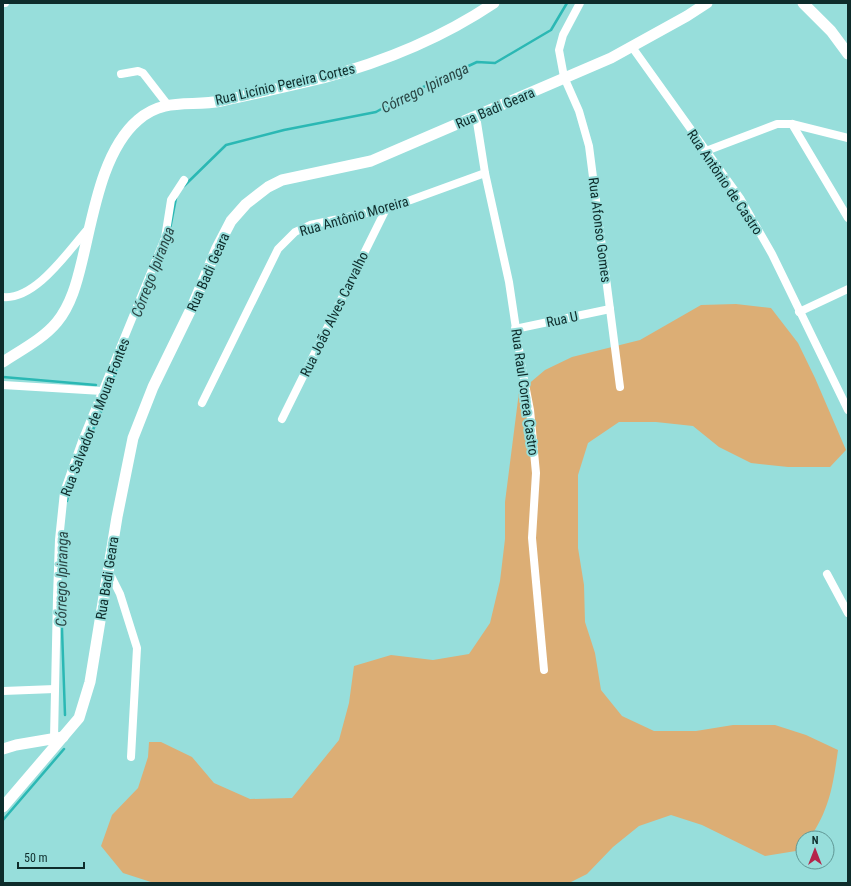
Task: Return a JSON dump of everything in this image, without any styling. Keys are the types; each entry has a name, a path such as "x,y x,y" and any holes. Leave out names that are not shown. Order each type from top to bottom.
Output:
{"street":[{"name":"Rua Licínio Pereira Cortes","path":"3,362 31,344 56,323 67,306 77,282 90,227 106,170 116,146 139,119 166,104 220,101 324,77 390,57 427,41 494,3"},
{"name":"Rua Afonso Gomes","path":"580,3 560,42 559,50 564,78 579,111 589,146 620,387"},
{"name":"Rua Badi Geara","path":"3,807 58,738 79,718 86,701 117,517 133,438 153,387 232,221 246,204 268,187 282,180 371,161 611,58 687,16 706,3"},
{"path":"803,3 831,31 848,54"},
{"name":"Rua Antônio de Castro","path":"632,47 740,198 772,254 848,410"},
{"path":"121,74 138,71 143,73 166,104"},
{"name":"Rua Raul Correa Castro","path":"476,116 485,173 509,282 515,330 533,434 536,473 532,538 544,670"},
{"path":"706,151 777,124 792,124 848,138"},
{"path":"792,124 848,218"},
{"name":"Rua Antônio Moreira","path":"202,403 278,249 295,232 310,225 386,209 485,173"},
{"name":"Rua Salvador de Moura Fontes","path":"58,738 55,689 57,597 64,492 82,441 165,238 173,194 184,180"},
{"name":"Rua João Alves Carvalho","path":"282,419 386,209"},
{"path":"3,297 11,298 22,294 42,281 90,227"},
{"path":"799,312 848,289"},
{"name":"Rua U","path":"515,330 610,309"},
{"path":"3,385 102,391"},
{"path":"108,572 120,594 137,648 131,757"},
{"path":"827,574 848,613"},
{"path":"3,691 55,689"},
{"path":"3,749 16,745 58,738"}],"shaded area":[{"path":"736,304 771,308 798,343 846,450 830,467 788,467 751,463 719,447 693,426 656,422 619,422 588,443 578,475 578,548 584,585 585,622 595,653 601,690 622,716 654,731 696,731 733,725 775,725 806,735 838,750 830,796 822,817 815,830 795,830 795,851 765,856 702,825 671,815 639,826 613,847 587,874 569,883 154,883 123,873 101,846 112,815 138,788 148,757 149,742 161,742 192,757 214,783 250,799 292,798 339,740 349,703 354,666 391,655 433,660 469,654 490,623 500,581 505,539 505,502 519,392 545,370 572,357 640,340 701,305"}],"waterway":[{"name":"Córrego Ipiranga","path":"184,186 226,145 284,130 376,112 404,96 477,62 495,63 551,30 567,3"},
{"name":"Córrego Ipiranga","path":"169,234 176,198"},
{"name":"Córrego Ipiranga","path":"76,468 105,403 123,350"},
{"path":"3,377 96,385"},
{"name":"Córrego Ipiranga","path":"67,501 71,482"},
{"name":"Córrego Ipiranga","path":"61,601 65,715"},
{"name":"Córrego Ipiranga","path":"3,820 64,749"}]}
